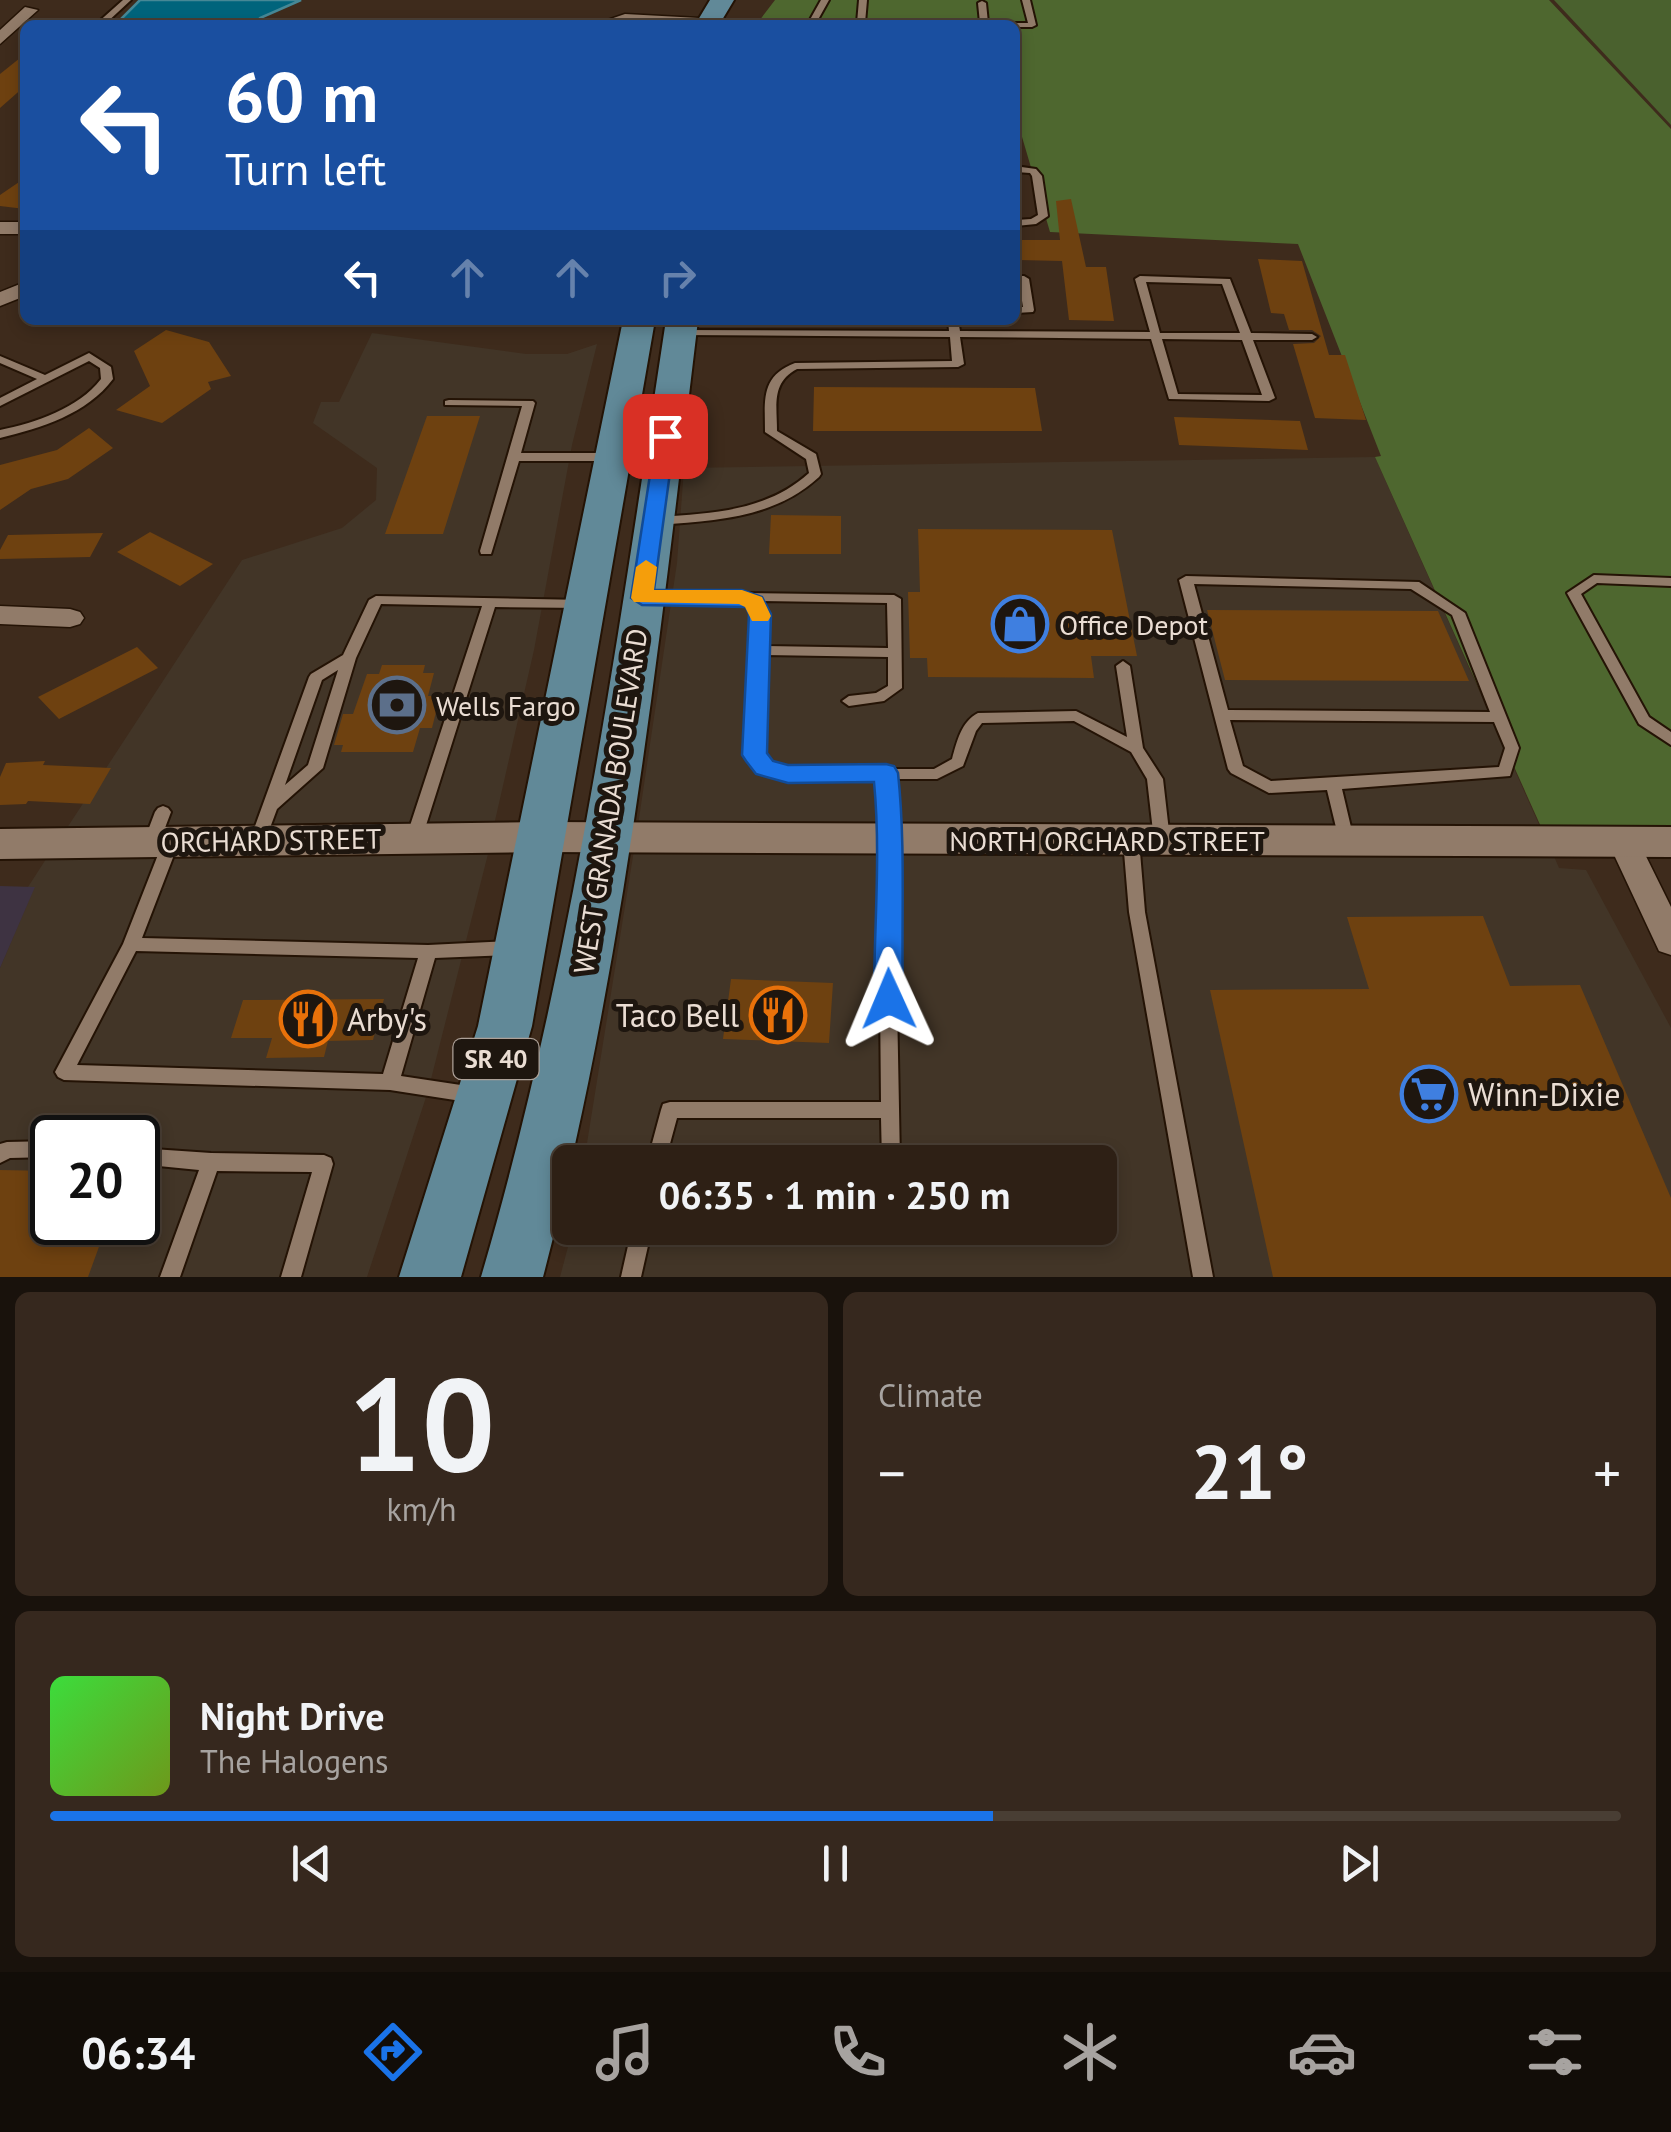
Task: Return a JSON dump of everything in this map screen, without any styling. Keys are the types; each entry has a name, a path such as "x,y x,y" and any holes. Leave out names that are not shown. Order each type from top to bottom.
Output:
{"main road":[{"name":"WEST GRANADA BOULEVARD","path":"512,1277 552,1130 608,837 681,326"},
{"name":"WEST GRANADA BOULEVARD","path":"430,1277 486,1097 521,947 638,327"}],"street":[{"path":"0,39 30,10"},
{"path":"621,20 685,20"},
{"path":"638,327 681,326"},
{"path":"0,614 70,618"},
{"name":"ORCHARD STREET","path":"0,844 263,825 414,839 543,837"},
{"name":"NORTH ORCHARD STREET","path":"543,837 1671,842"},
{"path":"1624,842 1671,942"}],"lane":[{"path":"105,20 127,0"},
{"path":"1020,24 1032,24 1026,0"},
{"path":"982,3 984,20"},
{"path":"1020,170 1033,171 1036,176 1043,216 1020,222"},
{"path":"1020,279 1024,279 1029,310 1020,310"},
{"path":"1140,280 1226,281 1247,336 1269,398 1173,397 1140,280"},
{"path":"653,522 721,516 766,504 800,490 815,474 812,457 771,432 774,380 780,372 795,366 958,364 954,325"},
{"path":"681,326 956,335 1312,337"},
{"path":"0,403 89,356 105,362 109,369 109,378 98,392 65,412 40,425 0,434"},
{"path":"0,360 44,378"},
{"path":"449,403 529,403 486,551"},
{"path":"514,456 614,456"},
{"path":"1671,582 1594,579 1574,593 1644,720 1671,740"},
{"path":"1186,580 1414,586 1458,613 1512,748 1504,772 1270,786 1236,770 1222,715 1186,580"},
{"path":"742,597 754,602 760,614 754,755 764,768 788,774 938,774 958,762 968,729 978,718 1076,716 1136,748"},
{"path":"642,598 894,599 895,688 879,698 849,701"},
{"path":"263,825 315,768 350,658 376,600 586,604"},
{"path":"414,839 490,601"},
{"path":"758,650 895,653"},
{"path":"263,825 316,677 350,658"},
{"path":"1123,666 1136,748 1155,779 1136,912 1202,1277"},
{"path":"1222,715 1499,717"},
{"path":"886,773 892,839 887,895 891,1145"},
{"path":"1333,784 1346,840"},
{"path":"162,832 130,944 64,1072 390,1082 486,1097"},
{"path":"130,944 428,952 521,947"},
{"path":"390,1082 428,952"},
{"path":"661,1145 670,1110 890,1110"},
{"path":"0,1155 7,1150 30,1149"},
{"path":"160,1158 324,1164 291,1277"},
{"path":"170,1277 210,1162"},
{"path":"631,1277 638,1245"}],"shaded area":[{"path":"372,333 526,354 567,354 597,344 572,445 534,650 494,825 65,831 242,560 342,528 376,500 377,468 313,423 321,402 339,402"},
{"path":"1375,457 1541,829 638,825 677,563 684,468"},
{"path":"489,850 428,1091 367,1277 0,1277 0,968 34,888 28,887 48,856"},
{"path":"634,850 1553,854 1559,868 1586,870 1671,1028 1671,1277 560,1277 568,1245 1117,1245 1117,1145 587,1145"},
{"path":"0,886 35,887 0,968"}],"green space":[{"path":"775,0 1549,0 1671,129 1671,830 1542,829 1375,457 1381,456 1298,244 1050,232 1020,130 1020,20 760,20"},
{"path":"1554,0 1671,0 1671,125"}],"water":[{"path":"140,0 301,0 259,20 120,20"}],"building":[{"path":"20,58 20,90 0,108 0,74"},
{"path":"20,181 20,208 0,206 0,195"},
{"path":"1071,199 1086,267 1106,267 1114,321 1069,320 1062,261 1020,260 1020,240 1060,240 1056,201"},
{"path":"1258,259 1302,261 1329,355 1345,355 1366,420 1315,418 1293,344 1314,343 1321,336 1312,330 1289,330 1284,314 1271,313"},
{"path":"166,330 209,342 231,376 208,382 211,389 162,423 116,410 150,386 134,351"},
{"path":"814,387 1035,388 1042,431 813,431"},
{"path":"427,416 480,416 443,534 385,534"},
{"path":"1174,417 1300,421 1308,450 1179,445"},
{"path":"89,428 113,448 68,479 31,489 0,510 0,465 57,450"},
{"path":"771,515 841,516 841,554 769,554"},
{"name":"Office Depot","path":"918,529 1112,530 1137,656 1091,656 1094,678 928,677 927,658 910,658 908,592 920,592"},
{"path":"150,532 213,564 180,586 117,552"},
{"path":"103,533 90,557 0,559 8,535"},
{"path":"1207,610 1438,611 1469,681 1225,680"},
{"path":"137,647 158,668 59,719 38,697"},
{"name":"Wells Fargo","path":"382,665 425,665 423,673 434,673 428,696 440,696 432,728 420,728 413,752 341,752 343,745 334,745 343,714 353,714 367,674 379,674"},
{"path":"45,761 43,765 111,768 90,804 28,801 0,805 0,777 6,763"},
{"name":"Winn-Dixie","path":"1483,916 1510,986 1580,985 1671,1198 1671,1277 1273,1277 1210,990 1369,989 1347,917"},
{"path":"731,979 833,983 829,1043 723,1039"},
{"name":"Arby's","path":"384,999 373,1040 328,1041 324,1057 266,1058 272,1038 231,1038 243,1000"},
{"path":"0,1170 30,1171 30,1245 100,1245 88,1277 0,1277"}],"slow traffic":[{"path":"646,567 642,598 742,597 754,602 760,616"}],"place":[{"name":"Office Depot","path":"1020,624"},
{"name":"Wells Fargo","path":"397,705"},
{"name":"Taco Bell","path":"778,1015"},
{"name":"Arby's","path":"308,1019"},
{"name":"Winn-Dixie","path":"1429,1094"}],"route":[{"path":"665,436 642,598 742,597 754,602 760,614 754,755 764,768 788,774 886,773 892,839 887,895 889,999"}]}
